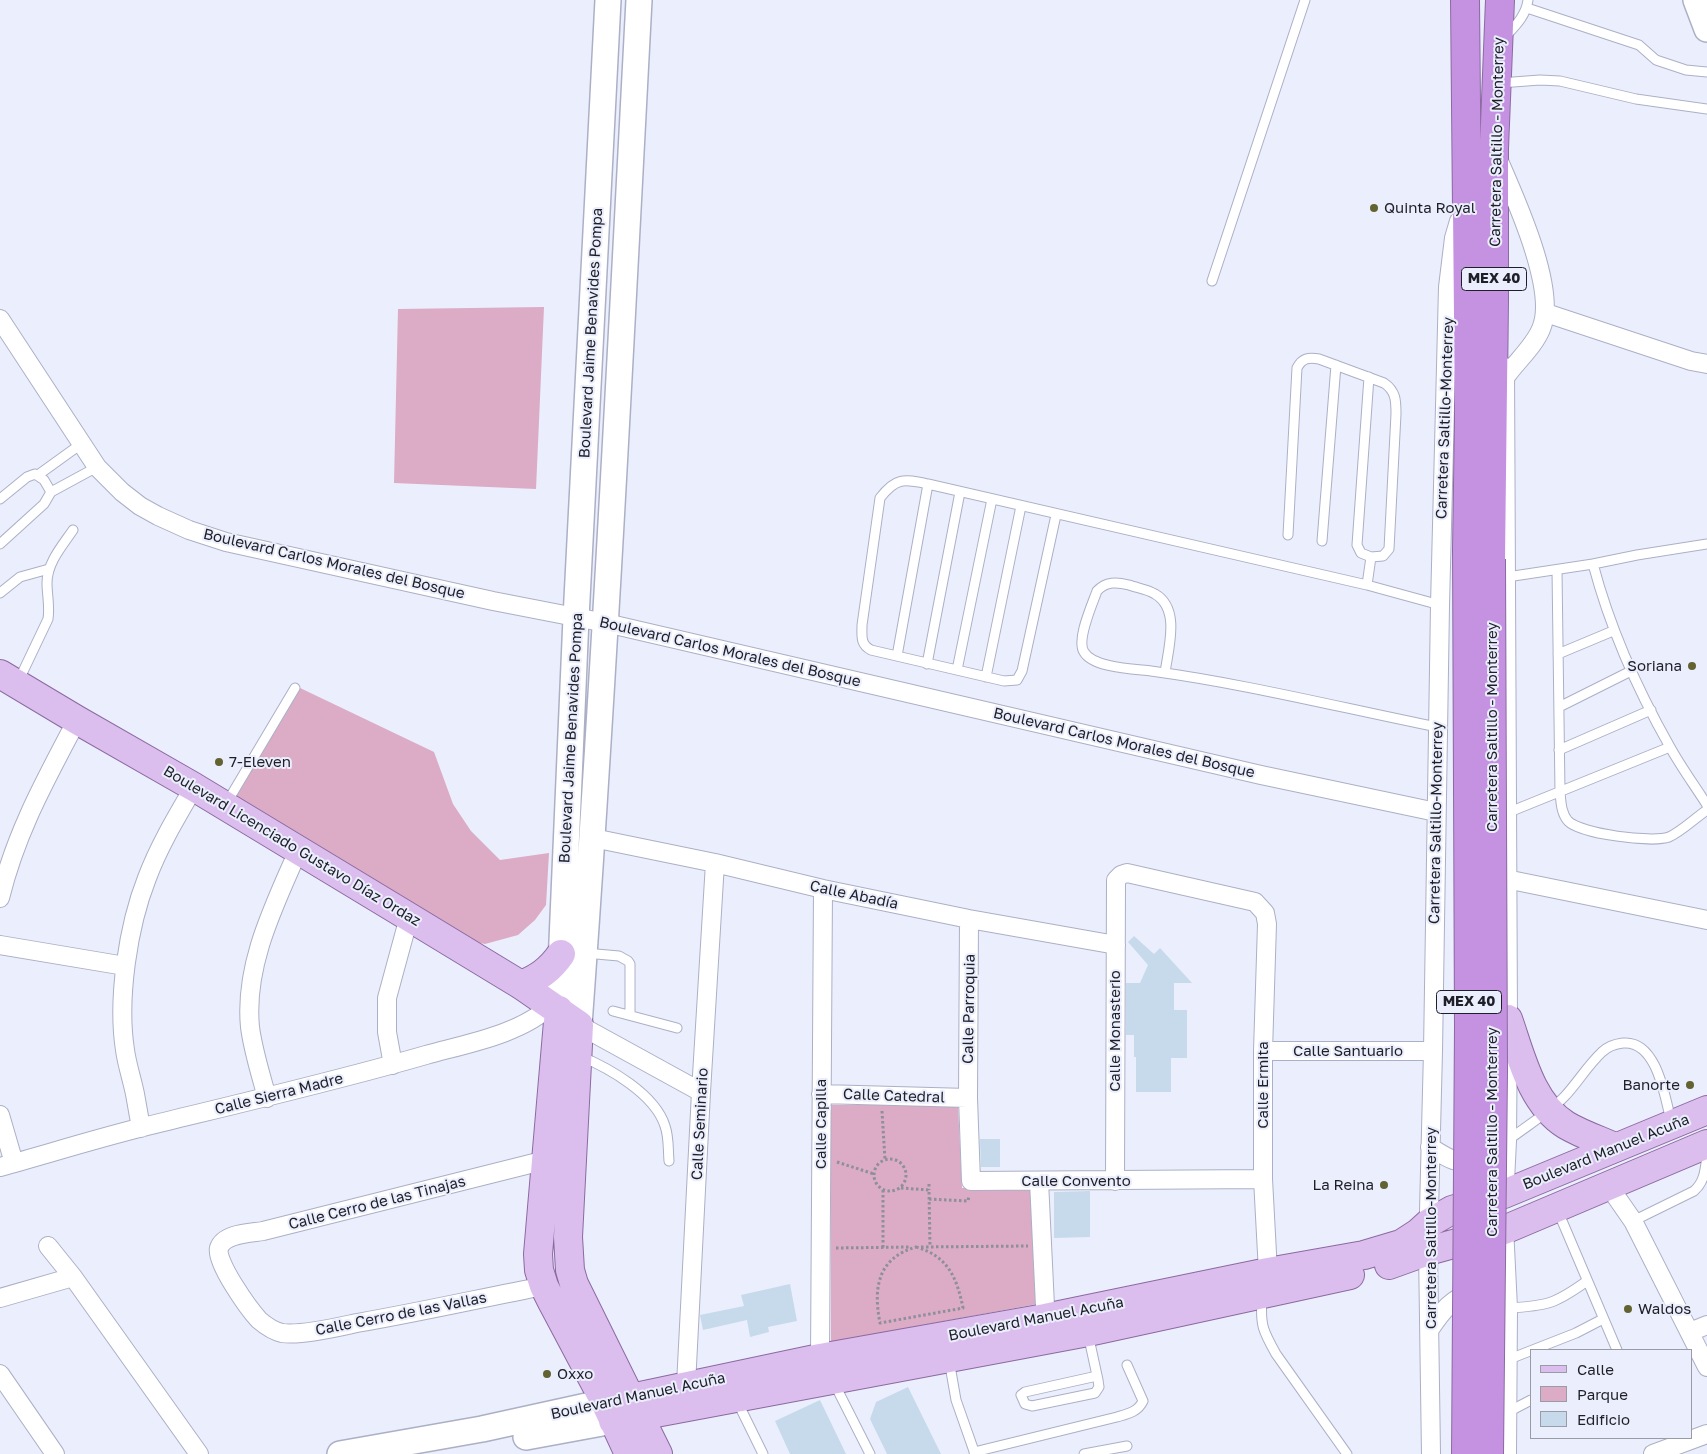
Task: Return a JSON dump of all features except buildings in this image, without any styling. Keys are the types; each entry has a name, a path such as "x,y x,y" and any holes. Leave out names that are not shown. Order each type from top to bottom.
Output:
{"highway":[{"name":"Carretera Saltillo - Monterrey","path":"1465,0 1469,420 1488,562 1493,1071 1489,1454"},
{"name":"Carretera Saltillo - Monterrey","path":"1466,1454 1469,1036 1488,562 1494,299 1494,148 1500,0"}],"main road":[{"name":"Boulevard Licenciado Gustavo Díaz Ordaz","path":"9,679 194,787 521,985 563,1013"},
{"path":"521,985 546,972 555,964 573,954"},
{"name":"Boulevard Jaime Benavides Pompa","path":"563,1013 578,1055 568,1237 570,1270 622,1409 629,1454"},
{"name":"Boulevard Jaime Benavides Pompa","path":"563,1013 546,1160 538,1254 539,1270 544,1286 622,1409 658,1454"},
{"path":"1508,1019 1534,1090 1548,1109 1566,1124 1614,1148"},
{"name":"Boulevard Manuel Acuña","path":"1265,1284 1384,1250 1405,1242 1430,1223 1452,1210 1504,1194 1707,1110"},
{"name":"Boulevard Manuel Acuña","path":"622,1409 686,1385 826,1370 1046,1329 1265,1284 1376,1269 1428,1251 1504,1230 1556,1206 1707,1144"},
{"name":"Boulevard Manuel Acuña","path":"622,1409 736,1399 826,1370"}],"street":[{"name":"Boulevard Jaime Benavides Pompa","path":"573,954 576,618 608,0"},
{"name":"Boulevard Jaime Benavides Pompa","path":"563,1013 593,838 639,0"},
{"path":"1696,0 1707,29"},
{"path":"1494,148 1537,257 1546,313 1542,328 1534,341 1507,375"},
{"name":"Carretera Saltillo-Monterrey","path":"1431,1454 1428,1251 1433,1051 1437,727 1448,287 1454,238 1467,194"},
{"path":"1494,299 1507,375 1488,562 1506,813 1508,1019 1504,1230 1508,1308 1507,1454"},
{"path":"1546,313 1691,361 1707,364"},
{"name":"Boulevard Carlos Morales del Bosque","path":"0,319 97,467 122,492 140,506 188,530 236,544 606,623 1261,775 1436,812"},
{"path":"0,898 16,843 36,797 77,720"},
{"path":"141,1128 125,1050 122,1003 125,966 136,913 147,878 167,834 194,787"},
{"name":"Calle Abadía","path":"593,838 969,919 1116,945"},
{"path":"267,1098 250,1028 251,984 262,935 298,851"},
{"name":"Calle Seminario","path":"686,1385 715,863"},
{"name":"Calle Ermita","path":"1116,880 1121,875 1127,873 1255,902 1265,913 1267,924 1263,1050 1265,1284"},
{"path":"1506,879 1707,920"},
{"name":"Calle Monasterio","path":"1115,1181 1116,880"},
{"name":"Calle Capilla","path":"823,889 821,1248 826,1370"},
{"path":"393,1065 387,1032 387,998 409,917"},
{"name":"Calle Parroquia","path":"968,1098 969,919"},
{"path":"0,945 125,966"},
{"path":"563,1013 701,1092"},
{"name":"Calle Sierra Madre","path":"7,1165 141,1128 393,1065 509,1030 530,1022 541,1015 563,1013"},
{"name":"Calle Santuario","path":"1263,1050 1433,1051"},
{"name":"Calle Catedral","path":"821,1094 968,1098"},
{"path":"968,1098 971,1181"},
{"path":"0,1115 7,1165"},
{"path":"1430,1147 1454,1162 1463,1163 1484,1159 1507,1141"},
{"name":"Calle Cerro de las Tinajas","path":"260,1320 230,1279 219,1256 219,1248 222,1243 235,1236 264,1231 546,1160"},
{"name":"Calle Convento","path":"971,1181 1263,1178"},
{"path":"1039,1180 1046,1329"},
{"path":"1608,1185 1633,1221 1707,1367"},
{"path":"48,1246 73,1277 199,1454"},
{"path":"0,1298 73,1277"},
{"name":"Calle Cerro de las Vallas","path":"260,1320 271,1329 290,1334 339,1327 544,1286"},
{"path":"1430,1329 1442,1311 1452,1302 1461,1295 1473,1291 1483,1290 1496,1297 1508,1308"},
{"path":"1690,1332 1707,1325"},
{"path":"0,1374 55,1454"},
{"name":"Boulevard Manuel Acuña","path":"340,1454 482,1429 622,1409"},
{"name":"Boulevard Manuel Acuña","path":"430,1454 622,1409"},
{"path":"1653,1454 1707,1434"}],"lane":[{"path":"1212,281 1305,0"},
{"path":"1499,43 1521,20 1528,4 1639,45 1656,60 1686,70 1707,72"},
{"path":"1497,83 1540,80 1560,81 1636,99 1707,110"},
{"path":"1288,535 1297,368 1300,362 1312,357 1369,377 1389,387 1396,398 1389,549 1383,556 1371,557 1361,553 1357,540 1369,377"},
{"path":"1322,541 1336,365"},
{"path":"0,499 27,477 38,475 81,444"},
{"path":"0,544 44,504 52,492 97,467"},
{"path":"38,475 52,492"},
{"path":"1056,514 1020,676 1017,680 1009,682 927,664 871,650 864,646 862,638 880,498 894,483 902,480 928,484 1367,585 1440,605"},
{"path":"897,656 928,484"},
{"path":"927,664 960,492"},
{"path":"956,670 992,499"},
{"path":"986,677 1021,506"},
{"path":"9,679 48,619 50,609 47,582 49,569 73,530"},
{"path":"1488,562 1558,570 1707,544"},
{"path":"1367,585 1371,557"},
{"path":"1593,564 1614,631 1631,670 1670,747 1707,805"},
{"path":"0,592 20,577 49,569"},
{"path":"1558,570 1560,792 1563,814 1566,819 1577,827 1594,832 1646,840 1662,839 1670,836 1707,810"},
{"path":"1165,673 1171,626 1167,605 1150,591 1116,582 1102,586 1097,591 1082,635 1083,651 1095,661 1112,666 1165,673 1267,692 1437,727"},
{"path":"1558,654 1614,631"},
{"path":"1559,707 1631,670"},
{"path":"225,806 295,688"},
{"path":"1559,750 1651,710"},
{"path":"1506,813 1670,747"},
{"path":"573,954 619,956 628,960 630,1015"},
{"path":"613,1010 677,1028"},
{"path":"1507,1141 1566,1095 1603,1051 1616,1044 1630,1043 1644,1050 1654,1064 1663,1086 1672,1125"},
{"path":"578,1055 605,1068 632,1086 655,1108 668,1136 669,1161"},
{"path":"1633,1221 1694,1191 1701,1185 1707,1155"},
{"path":"1556,1206 1617,1349"},
{"path":"1508,1308 1550,1304 1587,1281"},
{"path":"1265,1284 1260,1319 1267,1337 1276,1354 1346,1454"},
{"path":"1535,1349 1576,1333 1603,1319"},
{"path":"1085,1321 1097,1376 1098,1390 1091,1395 1032,1406 1025,1404 1021,1398 1021,1395 1025,1392 1097,1376"},
{"path":"948,1347 956,1400 974,1453 1117,1417 1135,1410 1140,1407 1143,1401 1127,1365"},
{"path":"1507,1360 1530,1351"},
{"path":"826,1370 870,1454"},
{"path":"736,1399 763,1454"},
{"path":"1508,1412 1530,1401"},
{"path":"1084,1454 1127,1446"}],"path":[{"path":"881,1096 885,1160"},
{"path":"821,1156 874,1174"},
{"path":"900,1188 906,1179 905,1168 898,1160 885,1160 878,1165 874,1174 877,1184 883,1190 890,1191 900,1188 929,1190"},
{"path":"929,1199 968,1201 971,1181"},
{"path":"929,1184 930,1247"},
{"path":"883,1190 883,1248"},
{"path":"821,1248 1042,1246"},
{"path":"916,1247 934,1254 948,1268 957,1283 962,1308 880,1323 877,1300 880,1278 885,1267 893,1258 906,1250 916,1247"}],"green space":[{"path":"544,307 536,489 394,483 398,309"},
{"path":"298,687 434,752 453,804 471,831 500,860 549,853 546,905 535,920 518,935 485,944 475,942 236,796"},
{"path":"831,1105 958,1105 962,1188 1033,1188 1037,1304 831,1342"}],"place":[{"name":"Quinta Royal","path":"1374,208"},
{"name":"Soriana","path":"1692,666"},
{"name":"7-Eleven","path":"219,762"},
{"name":"Banorte","path":"1690,1085"},
{"name":"La Reina","path":"1384,1185"},
{"name":"Waldos","path":"1628,1309"},
{"name":"Oxxo","path":"547,1374"}]}
